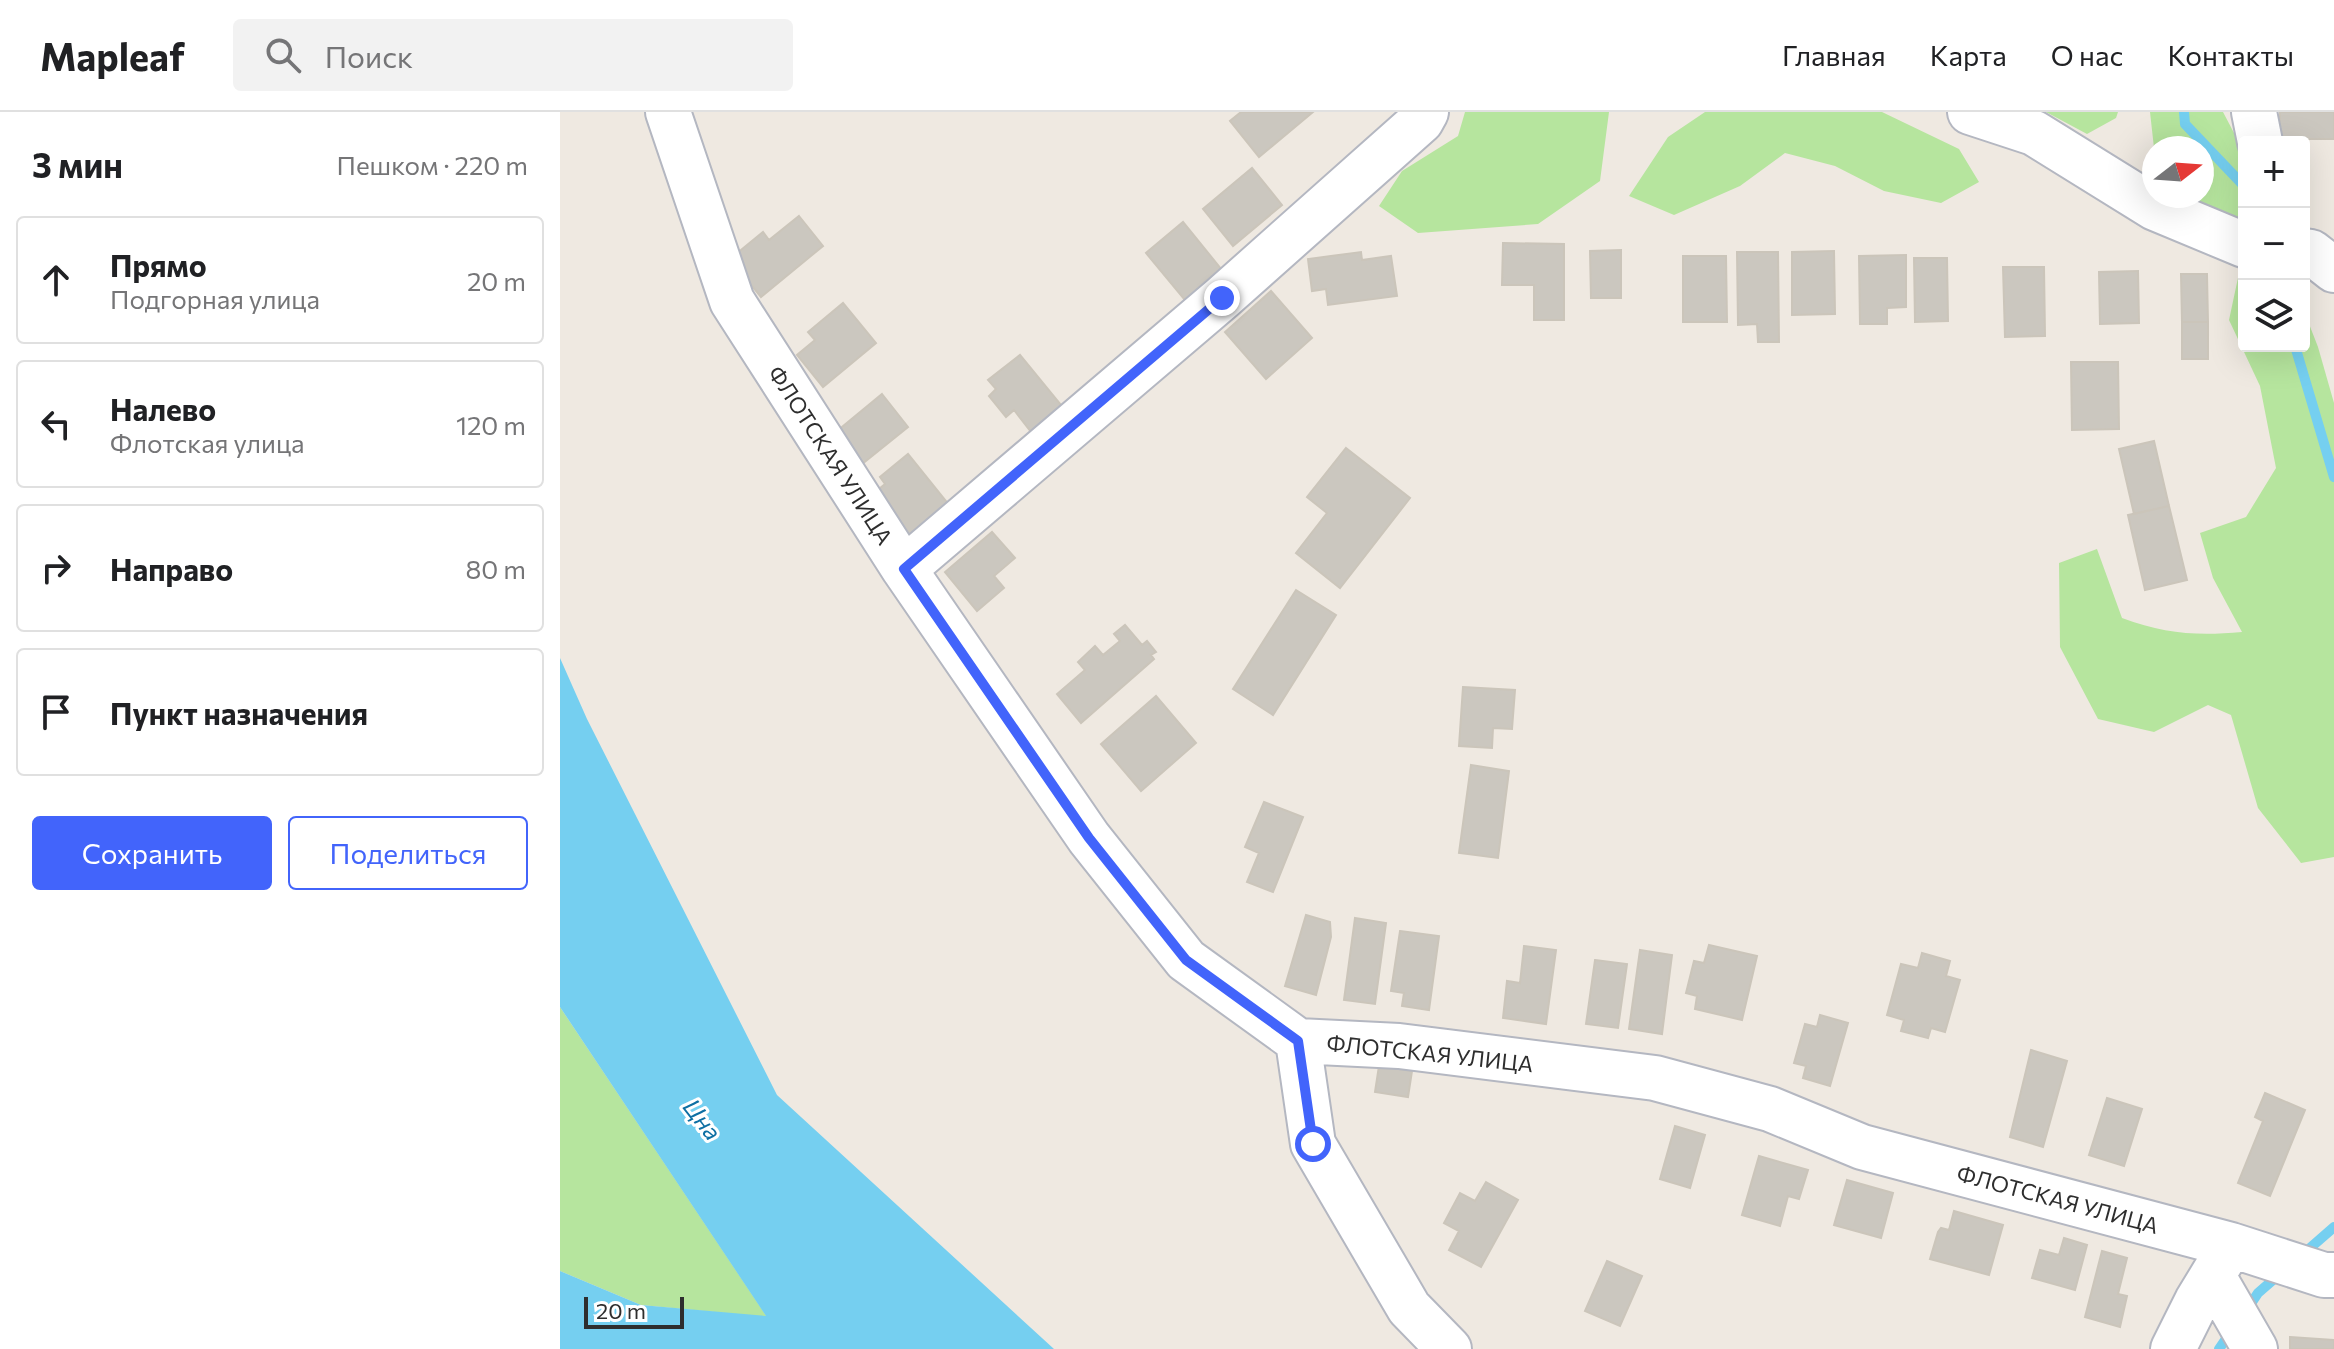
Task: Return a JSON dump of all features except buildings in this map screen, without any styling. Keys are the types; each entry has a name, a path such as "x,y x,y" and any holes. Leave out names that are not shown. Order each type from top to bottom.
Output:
{"street":[{"name":"ФЛОТСКАЯ УЛИЦА","path":"668,112 732,301 904,569 1089,838 1186,960 1298,1041 1399,1046 1655,1078 1770,1109 1862,1147 2235,1267 2324,1273"},
{"path":"904,569 1222,298 1421,121 1426,112"},
{"path":"1970,112 2034,133 2155,208 2238,243"},
{"path":"2254,112 2259,136"},
{"path":"1298,1041 1313,1144 1409,1308 1449,1349"},
{"path":"2235,1267 2254,1345"},
{"path":"2173,1349 2235,1267"}],"green space":[{"path":"1465,112 1609,112 1600,181 1538,224 1418,233 1379,206 1402,171 1458,136"},
{"path":"1705,112 1882,112 1959,149 1979,182 1941,203 1884,191 1835,166 1785,153 1740,186 1674,215 1629,196 1668,137"},
{"path":"2046,112 2118,112 2116,118 2087,134"},
{"path":"2150,112 2223,112 2238,141 2238,223 2208,208 2214,208 2214,136 2153,136"},
{"path":"2238,278 2238,339 2229,320"},
{"path":"2310,326 2334,403 2334,857 2301,863 2258,808 2231,715 2208,705 2154,732 2098,719 2060,647 2059,563 2097,549 2122,618 2153,628 2181,632 2242,632 2213,578 2200,533 2246,517 2276,468 2260,386 2244,352 2310,352"},
{"path":"560,1007 767,1317 641,1305 560,1271"}],"water":[{"name":"Цна","path":"560,658 587,719 777,1095 1054,1349 560,1349 560,1271 641,1305 766,1316 560,1007"}],"waterway":[{"path":"2184,112 2185,124 2238,180"},
{"path":"2297,352 2334,477"},
{"path":"2302,1255 2334,1227"},
{"path":"2246,1311 2258,1293 2281,1273"},
{"path":"2219,1349 2232,1330"}],"route":[{"path":"1222,298 904,569 1089,838 1186,960 1298,1041 1313,1144"}]}
